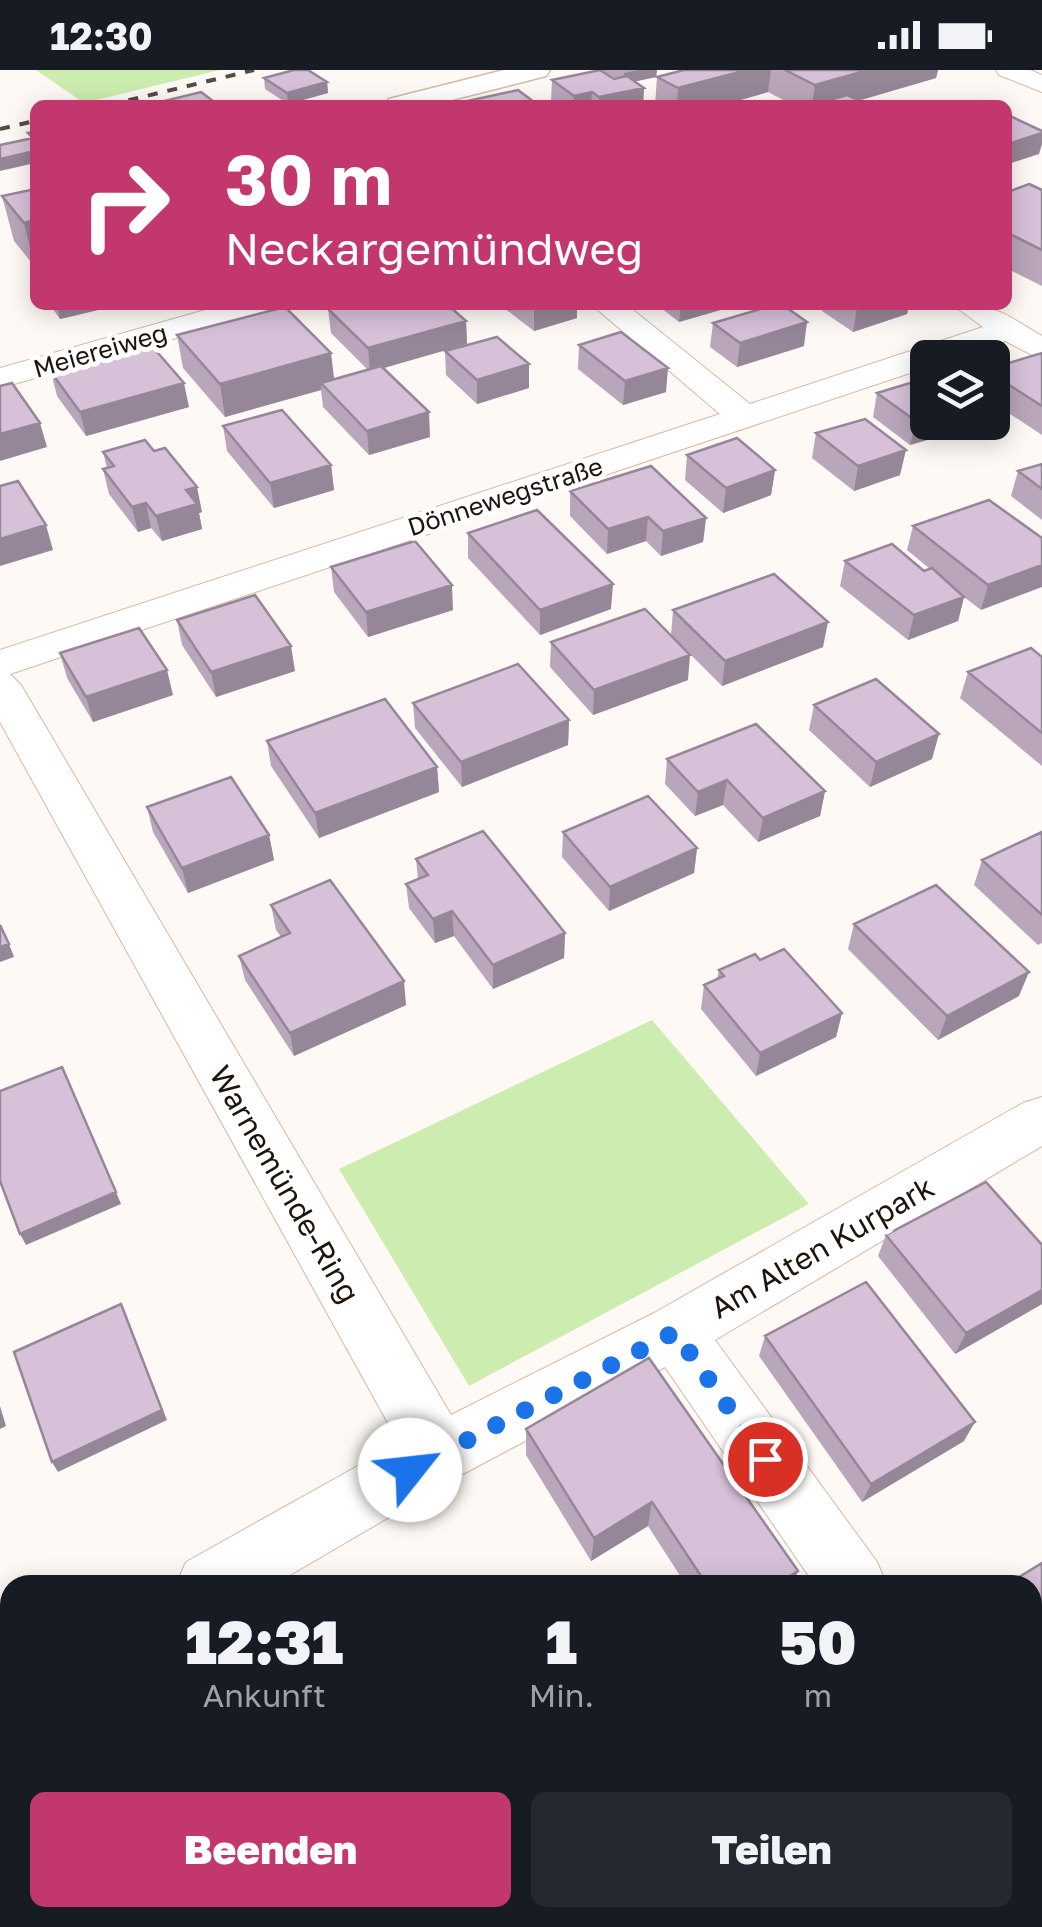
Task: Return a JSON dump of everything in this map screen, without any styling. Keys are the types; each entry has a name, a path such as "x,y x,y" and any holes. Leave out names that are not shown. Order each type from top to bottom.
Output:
{"street":[{"path":"419,100 536,70"},
{"path":"1008,70 1042,84"},
{"name":"Meiereiweg","path":"0,378 239,310"},
{"path":"614,310 744,416"},
{"path":"978,310 1042,350"},
{"name":"Dönnewegstraße","path":"0,664 1010,329"},
{"name":"Warnemünde-Ring","path":"0,685 439,1454"},
{"name":"Am Alten Kurpark","path":"439,1454 675,1332 1042,1119"},
{"path":"675,1332 847,1575"},
{"path":"227,1575 439,1454"}],"green space":[{"path":"36,70 220,70 96,100 80,100"},
{"path":"652,1020 809,1204 469,1386 339,1169"}],"building":[{"path":"308,70 327,82 287,93 264,78"},
{"path":"600,70 614,79 627,76 644,88 599,97 592,92 574,96 552,80"},
{"path":"684,70 747,70 678,88 657,77"},
{"path":"785,70 868,70 815,85"},
{"path":"518,90 531,100 472,100"},
{"path":"201,92 212,100 168,100"},
{"path":"847,95 857,100 830,100"},
{"path":"1012,117 1042,131 1012,143"},
{"path":"30,139 30,152 0,159 0,145"},
{"path":"1029,184 1042,190 1042,250 1012,235 1012,190"},
{"path":"30,190 30,221 24,223 2,196"},
{"path":"273,310 288,310 331,353 220,384 177,335"},
{"path":"329,310 454,310 466,321 368,348"},
{"path":"757,310 790,310 807,322 740,343 713,323"},
{"path":"621,332 668,368 625,381 579,345"},
{"path":"497,337 529,364 477,380 445,351"},
{"path":"152,346 184,383 80,412 51,372"},
{"path":"1042,353 1042,406 1010,386 1010,363"},
{"path":"381,366 429,412 367,431 321,383"},
{"path":"12,383 40,423 0,434 0,386"},
{"path":"910,383 910,417 877,393"},
{"path":"282,410 331,465 270,483 223,426"},
{"path":"865,419 906,450 858,466 816,433"},
{"path":"737,438 775,470 726,488 687,455"},
{"path":"145,440 154,451 165,448 197,487 186,490 197,504 156,516 146,503 132,507 103,469 114,466 103,452"},
{"path":"1042,464 1042,489 1018,471"},
{"path":"651,466 706,518 663,531 648,517 608,529 570,491"},
{"path":"18,481 46,525 0,539 0,486"},
{"path":"989,500 1042,538 1042,565 988,585 913,526"},
{"path":"537,510 613,584 540,610 468,533"},
{"path":"415,541 452,585 366,612 331,567"},
{"path":"892,544 924,571 932,568 964,597 914,615 845,561"},
{"path":"774,574 828,622 725,661 673,610"},
{"path":"255,595 291,646 211,672 177,620"},
{"path":"645,609 690,655 594,690 551,642"},
{"path":"139,628 167,670 86,697 60,653"},
{"path":"1031,648 1042,657 1042,733 968,672"},
{"path":"518,664 569,720 461,762 413,703"},
{"path":"876,679 939,734 876,762 814,705"},
{"path":"385,699 437,767 315,813 267,741"},
{"path":"756,724 825,791 763,818 727,780 698,792 667,759"},
{"path":"231,777 269,835 182,868 147,807"},
{"path":"648,796 697,848 610,887 563,832"},
{"path":"483,831 565,933 493,965 452,911 433,919 406,884 428,875 416,859"},
{"path":"1042,832 1042,915 982,860"},
{"path":"330,880 404,981 290,1033 239,956 290,933 271,905"},
{"path":"936,885 1029,972 947,1016 854,924"},
{"path":"0,925 9,944 0,947"},
{"path":"784,949 842,1013 760,1053 704,985 724,976 719,970 755,954 760,960"},
{"path":"62,1067 116,1192 20,1234 0,1181 0,1091"},
{"path":"986,1182 1042,1245 1042,1290 966,1333 886,1235"},
{"path":"866,1282 975,1422 871,1484 765,1336"},
{"path":"121,1304 162,1410 52,1462 14,1352"},
{"path":"649,1358 798,1571 792,1575 700,1575 652,1502 594,1538 526,1429"},
{"path":"1042,1563 1042,1575 1022,1575"}],"railway":[{"path":"130,100 254,70"},
{"path":"0,129 30,122"}],"route":[{"path":"410,1470 675,1332 765,1459"}]}
